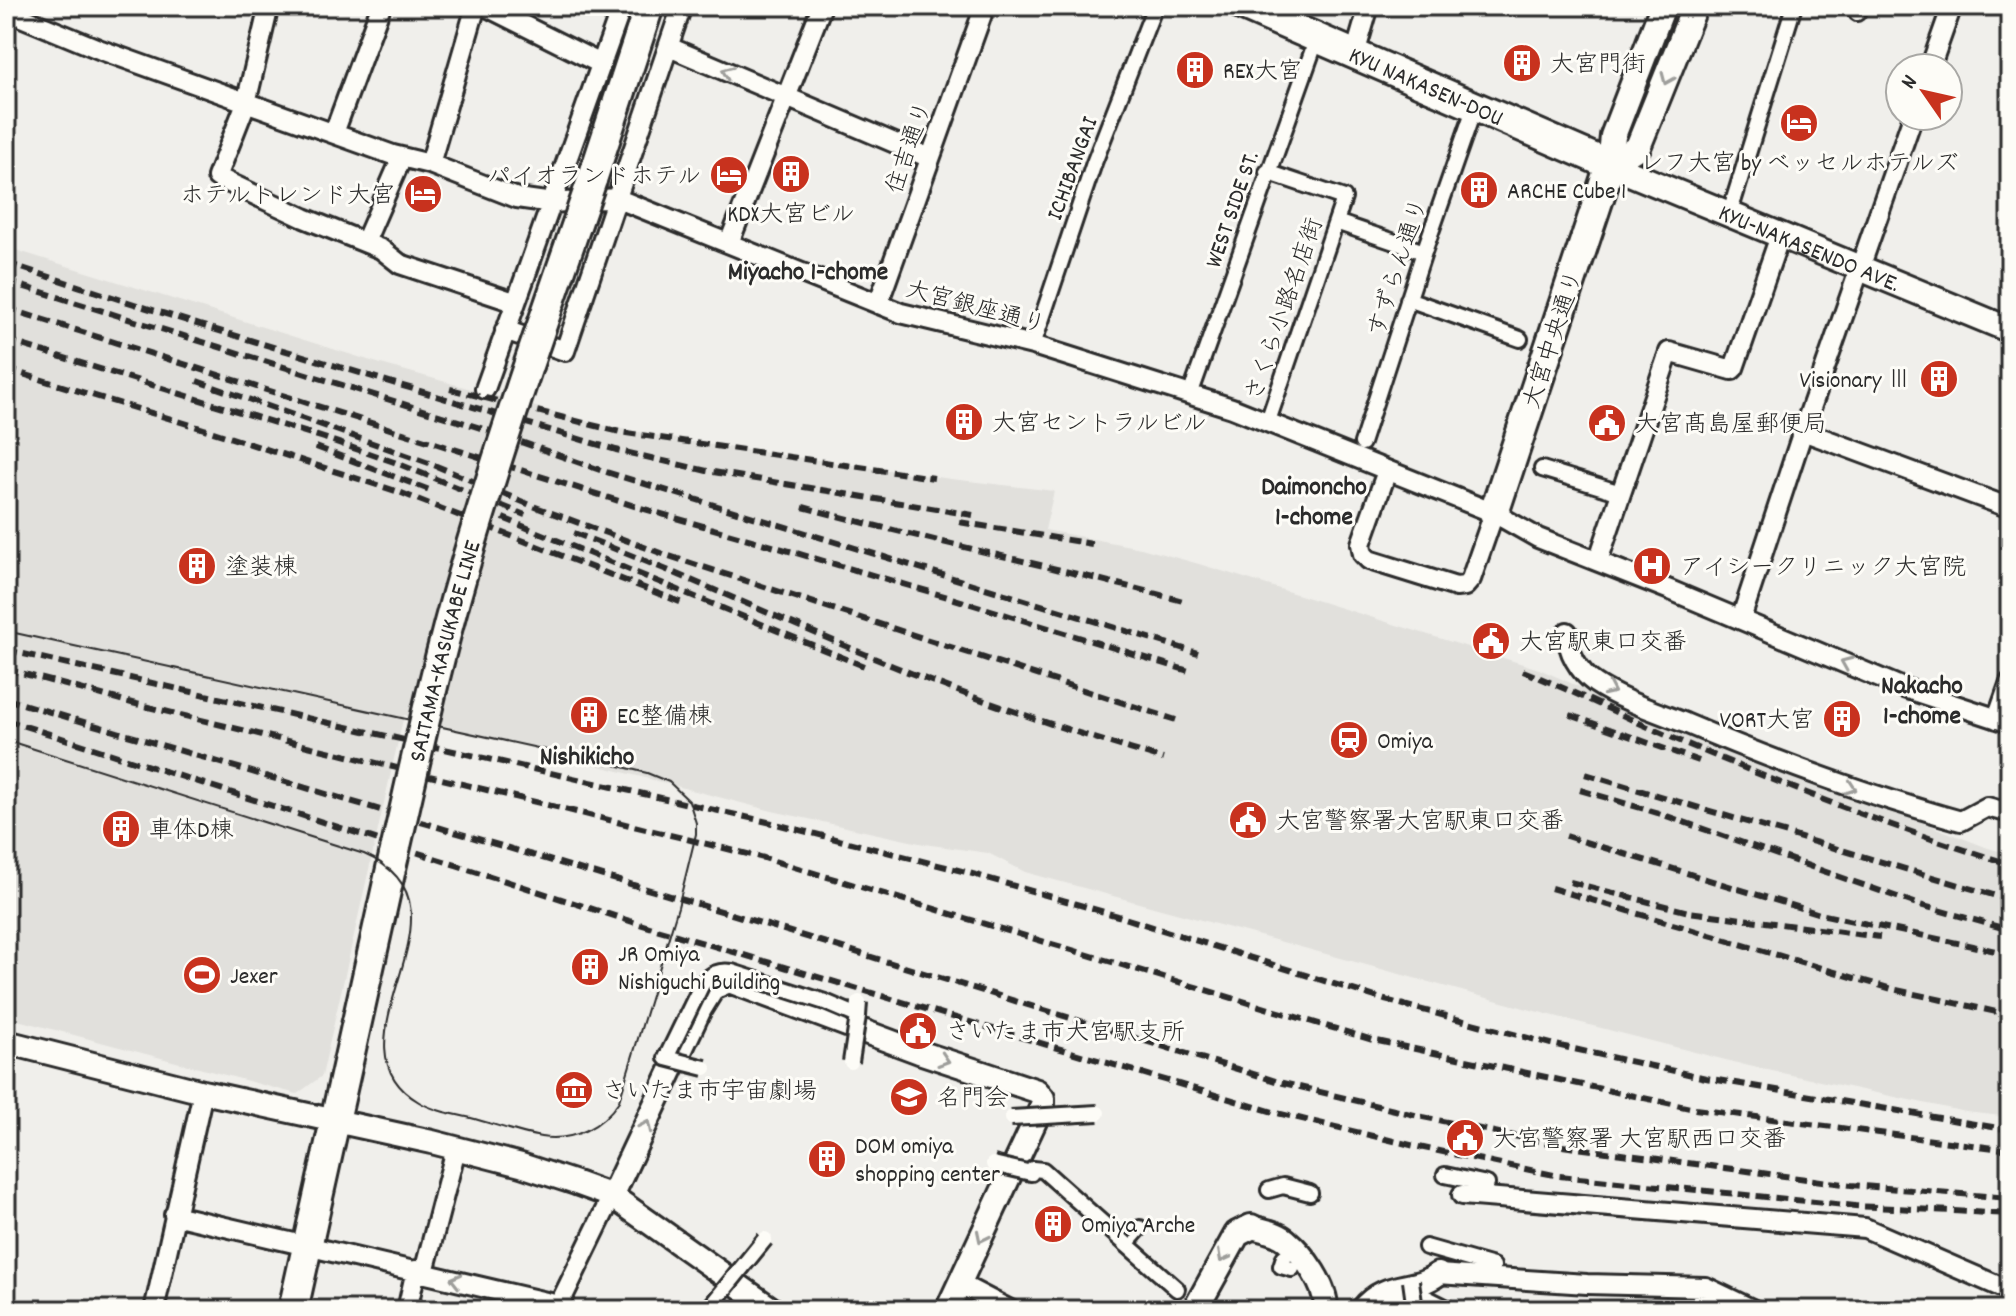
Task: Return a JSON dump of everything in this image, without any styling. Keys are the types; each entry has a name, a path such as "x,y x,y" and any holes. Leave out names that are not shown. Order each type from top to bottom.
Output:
{"main road":[{"name":"SAITAMA-KASUKABE LINE","path":"293,1310 439,658 517,399 649,6"},
{"name":"KYU NAKASEN-DOU","path":"1243,6 1610,165"},
{"name":"大宮中央通り","path":"1494,513 1610,165 1613,136 1663,6"},
{"path":"1610,165 1638,147 1695,6"},
{"name":"KYU-NAKASENDO AVE.","path":"1610,165 2010,330"},
{"path":"1195,1310 1237,1234 1251,1227"}],"street":[{"path":"269,6 246,103 217,177 304,218 381,249 400,264 514,302"},
{"path":"334,133 381,6"},
{"path":"430,164 476,6"},
{"path":"485,6 601,64"},
{"path":"485,389 622,6"},
{"path":"505,330 565,351 682,6"},
{"path":"729,243 822,6"},
{"name":"住吉通り","path":"878,304 985,6"},
{"name":"ICHIBANGAI","path":"1033,345 1094,163 1155,6"},
{"path":"1355,54 1369,6"},
{"path":"1729,215 1794,6"},
{"path":"1936,52 1952,6"},
{"name":"大宮銀座通り","path":"6,8 101,50 246,103 430,164 517,198 553,203 616,198 901,313 1033,345 1268,421 1494,513 1538,538 1901,687 2004,721"},
{"name":"WEST SIDE ST.","path":"1190,395 1317,38"},
{"path":"669,47 930,158"},
{"name":"すずらん通り","path":"1362,443 1475,106"},
{"path":"1741,619 1907,132"},
{"path":"365,242 402,157"},
{"name":"さくら小路名店街","path":"1267,172 1344,198 1268,421"},
{"path":"1336,222 1424,252"},
{"path":"1595,559 1669,352 1732,370 1734,368 1780,236"},
{"path":"1408,299 1520,339"},
{"path":"1803,431 2010,508"},
{"path":"1542,469 1621,493"},
{"path":"1387,471 1361,544 1363,554 1369,560 1456,587 1465,586 1471,579 1494,513"},
{"path":"1567,632 1567,646 1594,683 1699,729 1917,810 1961,821 1987,807 2010,813"},
{"path":"2004,721 2010,682"},
{"path":"705,1068 664,1062 702,984 721,971 858,1009 851,1062"},
{"path":"174,1215 420,1271 561,1308 700,1009 713,988 729,981 919,1052 1037,1091 1043,1098 1011,1176 947,1310"},
{"path":"6,1042 203,1092 521,1165 612,1196 773,1310"},
{"path":"154,1310 203,1092"},
{"path":"1011,1118 1098,1113"},
{"path":"407,1310 456,1149"},
{"path":"993,1164 1031,1173 1033,1169 1043,1170 1177,1289"},
{"path":"1445,1175 1487,1184"},
{"path":"1276,1188 1310,1193"},
{"path":"1462,1195 1865,1228 2010,1291"},
{"path":"1251,1227 1284,1239 1300,1254 1322,1289 1326,1310"},
{"path":"1126,1244 1140,1228"},
{"path":"710,1307 765,1239"},
{"path":"1426,1247 1493,1266"},
{"path":"1362,1310 1371,1300 1438,1274 1587,1284 1706,1287 1754,1310"},
{"path":"960,1284 1010,1310"},
{"path":"1405,1286 1416,1310"},
{"path":"1405,1286 1451,1310"},
{"path":"1698,1310 1706,1287"}],"shaded area":[{"path":"6,247 381,364 601,425 699,443 1054,491 1045,530 1141,548 1199,564 1539,669 1625,707 2010,854 2010,1117 1966,1112 1749,1066 1025,872 988,853 924,844 772,811 404,715 322,1076 297,1094 6,1017"}],"tram line":[{"path":"6,631 615,765 669,782 689,801 696,834 678,907 619,1101 604,1118 586,1131 553,1138 444,1112 419,1102 393,1077 385,1046 390,1012 409,940 410,907 398,877 364,854 6,740"}],"railway":[{"path":"6,263 200,325 616,450 707,471 973,515"},
{"path":"6,281 484,429 603,471 1198,653"},
{"path":"6,308 641,508 1192,672"},
{"path":"6,340 324,438 394,462 525,515"},
{"path":"6,369 399,492 685,604"},
{"path":"197,381 429,463 533,506 666,555 1176,720"},
{"path":"450,389 620,432 934,478"},
{"path":"316,447 432,491"},
{"path":"803,507 1183,601"},
{"path":"503,518 866,667"},
{"path":"959,522 1092,544"},
{"path":"574,533 926,679 1027,716 1163,759"},
{"path":"6,650 772,823 966,872 1385,1000 1551,1044 1706,1078 2010,1130"},
{"path":"6,669 132,703 764,858 1373,1040 1695,1109 2010,1150"},
{"path":"1523,671 1788,786 1920,835 2010,864"},
{"path":"6,699 748,919 1279,1082 1562,1146 1851,1185 2010,1198"},
{"path":"1570,715 1699,761"},
{"path":"6,720 636,923 1273,1112 1559,1176 1855,1206 2010,1214"},
{"path":"1585,774 2010,900"},
{"path":"1580,790 1658,813 1920,905 2010,930"},
{"path":"1566,836 1820,914 2010,954"},
{"path":"1570,882 1689,912 1880,937"},
{"path":"1551,888 1892,989 2010,1015"}],"place":[{"name":"大宮門街","path":"1522,63"},
{"name":"REX大宮","path":"1195,70"},
{"name":"レフ大宮 by ベッセルホテルズ","path":"1799,123"},
{"name":"KDX大宮ビル","path":"791,174"},
{"name":"パイオランドホテル","path":"729,175"},
{"name":"ARCHE Cube 1","path":"1479,190"},
{"name":"ホテルトレンド大宮","path":"423,194"},
{"name":"Visionary Ⅲ","path":"1939,379"},
{"name":"大宮セントラルビル","path":"964,422"},
{"name":"大宮髙島屋郵便局","path":"1607,423"},
{"name":"塗装棟","path":"197,566"},
{"name":"アイシークリニック大宮院","path":"1652,566"},
{"name":"大宮駅東口交番","path":"1491,641"},
{"name":"EC整備棟","path":"589,715"},
{"name":"VORT大宮","path":"1842,719"},
{"name":"Omiya","path":"1349,740"},
{"name":"大宮警察署大宮駅東口交番","path":"1248,820"},
{"name":"車体D棟","path":"121,829"},
{"name":"JR Omiya Nishiguchi Building","path":"590,967"},
{"name":"Jexer","path":"202,975"},
{"name":"さいたま市大宮駅支所","path":"918,1031"},
{"name":"さいたま市宇宙劇場","path":"574,1090"},
{"name":"名門会","path":"909,1097"},
{"name":"大宮警察署 大宮駅西口交番","path":"1465,1138"},
{"name":"DOM omiya shopping center","path":"827,1159"},
{"name":"Omiya Arche","path":"1053,1224"}],"district":[{"name":"Miyacho 1-chome","path":"808,270"},
{"name":"Daimoncho 1-chome","path":"1314,500"},
{"name":"Nakacho 1-chome","path":"1922,699"},
{"name":"Nishikicho","path":"587,755"}]}
